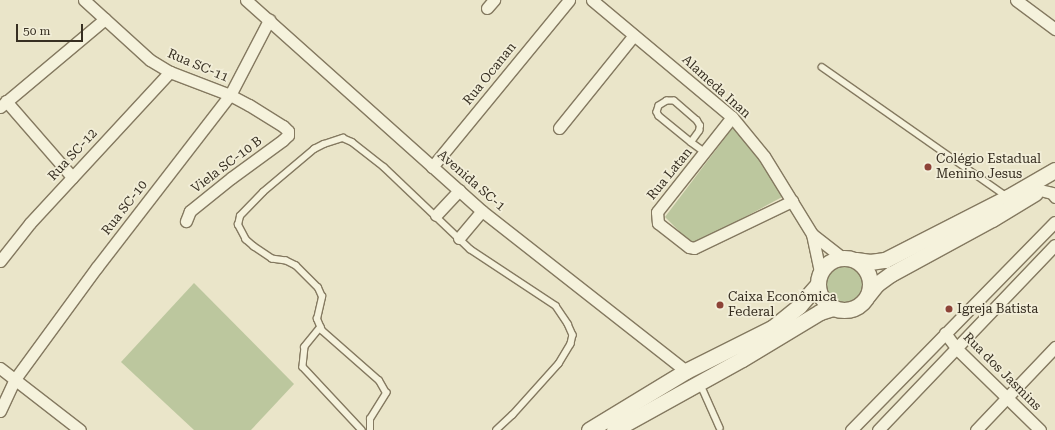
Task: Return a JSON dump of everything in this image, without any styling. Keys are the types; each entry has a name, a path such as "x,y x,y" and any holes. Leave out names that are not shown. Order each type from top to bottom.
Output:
{"main road":[{"path":"589,430 686,371 772,328 799,306 830,262 849,259 870,262 885,260 1008,197 1055,170"},
{"path":"614,430 820,312 833,308 846,310 853,309 859,306 877,284 891,274 992,220 1055,182"},
{"path":"849,259 864,266 869,275 870,285 868,295"},
{"path":"819,278 822,298 833,308"}],"street":[{"name":"Rua SC-11","path":"84,0 150,60 170,72 230,96 283,126 288,133"},
{"name":"Avenida SC-1","path":"246,0 482,211 686,371"},
{"name":"Rua Ocanan","path":"432,167 569,0"},
{"name":"Alameda Inan","path":"592,0 732,117 764,156 812,234 819,278"},
{"path":"1016,0 1055,29"},
{"path":"72,176 3,104 105,19"},
{"name":"Rua SC-10","path":"0,411 15,379 97,267 230,96 269,20"},
{"path":"559,128 634,35"},
{"name":"Rua SC-12","path":"0,261 30,223 72,176 170,72"},
{"name":"Rua Latan","path":"732,117 657,212 658,223 689,247 700,246 792,201"},
{"name":"Viela SC-10 B","path":"186,221 190,211 231,178 283,140 288,133"},
{"path":"436,215 459,190"},
{"path":"1040,190 1052,193 1055,197"},
{"path":"459,238 482,211"},
{"path":"851,430 1055,222"},
{"name":"Alameda Inan","path":"812,234 849,259"},
{"path":"878,430 1055,245"},
{"name":"Rua dos Jasmins","path":"945,333 957,349 1040,430"},
{"path":"976,430 1055,347"},
{"path":"0,368 80,430"}],"lane":[{"path":"822,67 1008,197"},
{"path":"691,142 699,131 700,126 697,121 674,101 667,101 659,106 657,112 659,116 691,142 705,152"},
{"path":"370,430 370,418 386,392 379,381 332,340 321,327 317,320 322,297 318,288 296,266 286,261 272,258 254,247 246,240 240,230 238,221 240,216 263,192 314,149 343,138 352,142 384,167 470,249 556,306 568,324 573,335 571,344 559,364 513,415 497,430"},
{"path":"321,327 305,348 303,367 362,430"},
{"path":"700,382 720,429"}],"green space":[{"path":"734,126 768,170 784,196 693,245 665,217"},
{"path":"849,264 856,267 862,273 865,284 864,292 856,301 849,304 841,304 834,301 826,292 825,280 828,273 837,265"},
{"path":"194,283 294,384 251,430 194,430 121,362"}],"place":[{"name":"Colégio Estadual Menino Jesus","path":"928,167"},
{"name":"Caixa Econômica Federal","path":"720,305"},
{"name":"Igreja Batista","path":"949,309"}]}
